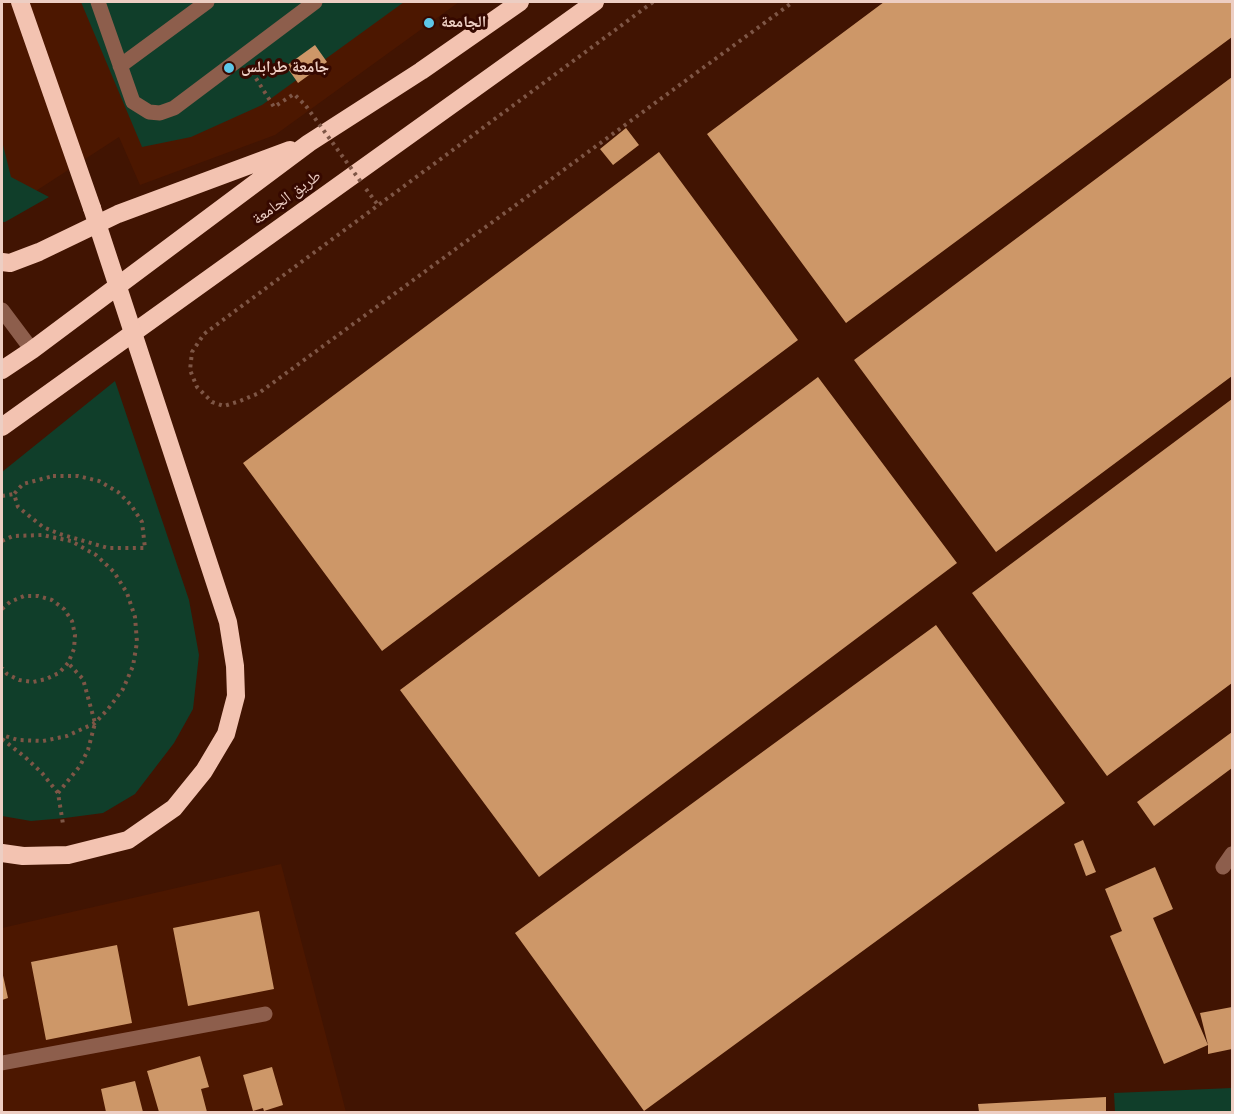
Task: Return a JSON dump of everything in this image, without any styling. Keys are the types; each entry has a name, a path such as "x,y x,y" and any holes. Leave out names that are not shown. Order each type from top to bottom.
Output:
{"highway":[{"path":"2,853 23,856 68,855 128,840 174,808 204,771 226,734 236,696 236,666 228,622 92,208 20,2"},
{"name":"طريق الجامعة","path":"2,370 309,143 421,71 519,2"},
{"name":"طريق الجامعة","path":"2,427 595,2"},
{"path":"2,262 10,262 39,252 118,214 309,143"}],"lane":[{"path":"100,2 133,102 149,112 160,113 174,108 315,2"},
{"path":"120,66 207,2"},
{"path":"2,310 32,350"},
{"path":"1223,867 1233,854"},
{"path":"2,1063 265,1014"}],"path":[{"path":"653,2 204,334 192,352 190,370 197,387 212,402 224,406 259,393 793,2"},
{"path":"243,55 274,107 294,94 306,106 378,205"},
{"path":"2,496 14,494 23,484 53,476 78,476 99,481 118,492 131,505 142,522 145,548 108,548 43,527 18,507 14,494"},
{"path":"2,540 13,536 42,535 71,541 96,555 114,572 127,593 135,617 137,642 133,666 123,689 95,723 67,736 43,741 2,737"},
{"path":"2,609 10,602 24,596 38,596 52,600 64,609 72,621 75,635 74,650 68,663 59,673 46,679 33,682 20,680 7,674 2,668"},
{"path":"58,793 80,766 88,750 95,723 83,679 68,663"},
{"path":"2,737 42,773 58,793 63,824"}],"shaded area":[{"name":"جامعة طرابلس","path":"2,2 459,2 275,135 140,185 119,137 2,213"},
{"path":"281,864 346,1112 2,1112 2,928"}],"green space":[{"name":"جامعة طرابلس","path":"81,2 404,2 262,105 191,137 142,147"},
{"path":"2,141 11,177 49,197 5,222 2,222"},
{"path":"115,381 189,600 199,655 193,709 174,743 135,794 103,813 31,821 2,816 2,472"},
{"path":"1232,1088 1232,1112 1115,1112 1114,1093"}],"building":[{"path":"884,2 1232,2 1232,37 846,323 707,134"},
{"path":"315,45 327,62 298,83 286,66"},
{"path":"1232,77 1232,376 996,552 854,360"},
{"path":"626,128 639,145 613,165 600,149"},
{"path":"659,152 798,340 382,651 243,463"},
{"path":"818,377 957,563 539,877 400,690"},
{"path":"1232,399 1232,683 1107,776 972,593"},
{"path":"936,625 1065,803 644,1111 515,933"},
{"path":"1232,732 1232,768 1154,826 1137,802"},
{"path":"1083,840 1096,872 1086,876 1074,844"},
{"path":"1155,867 1173,909 1153,918 1208,1045 1164,1064 1110,936 1122,931 1105,889"},
{"path":"259,911 274,989 188,1006 173,928"},
{"path":"117,945 132,1023 46,1040 31,962"},
{"path":"2,971 8,998 2,1000"},
{"path":"1232,1007 1232,1049 1208,1054 1200,1013"},
{"path":"200,1056 209,1087 201,1089 207,1112 159,1112 147,1071"},
{"path":"272,1067 283,1105 264,1111 263,1108 253,1111 243,1075"},
{"path":"135,1081 143,1112 106,1112 101,1089"},
{"path":"1106,1097 1106,1112 979,1112 978,1104"}],"place":[{"name":"الجامعة","path":"429,23"},
{"name":"جامعة طرابلس","path":"229,68"}]}
